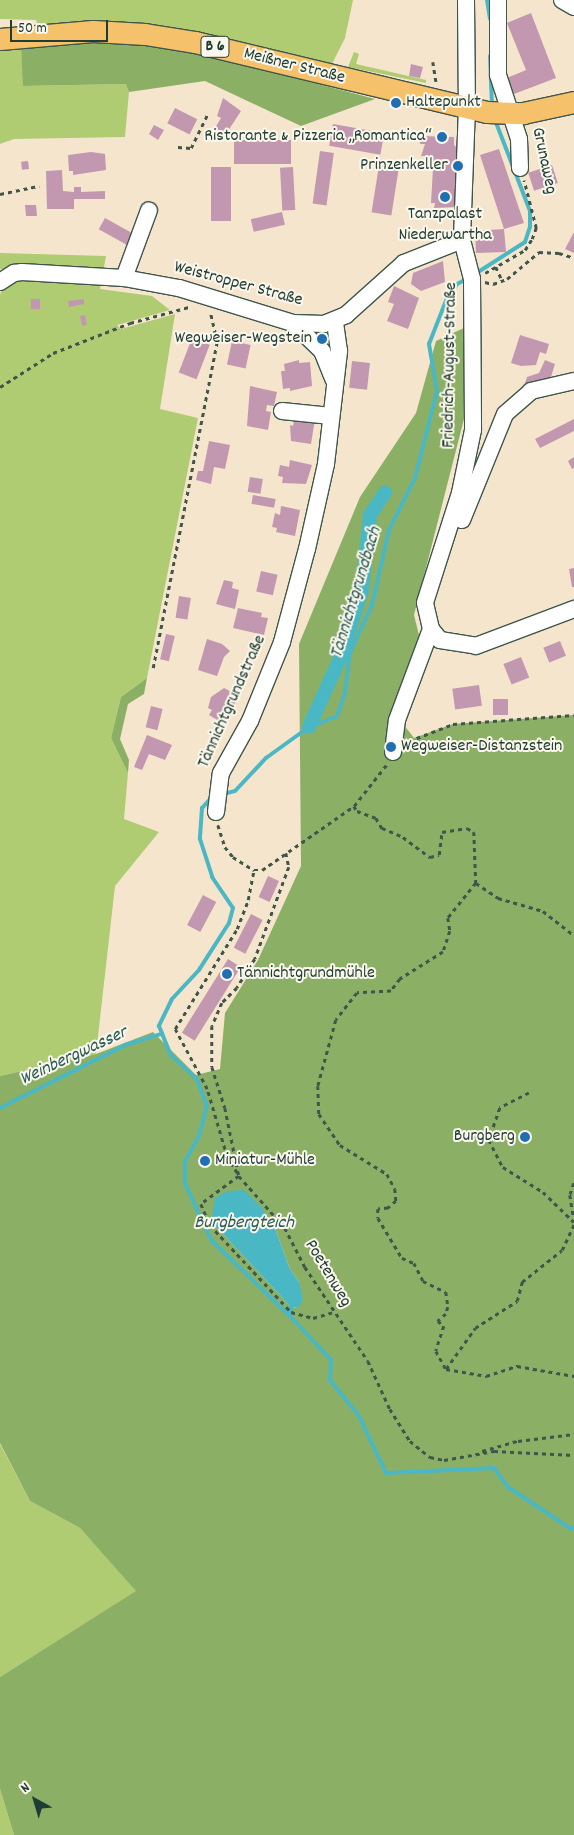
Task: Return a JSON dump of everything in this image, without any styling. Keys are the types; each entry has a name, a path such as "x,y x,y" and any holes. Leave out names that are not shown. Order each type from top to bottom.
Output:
{"main road":[{"name":"Meißner Straße","path":"0,39 93,31 145,34 195,42 491,112 564,110"},
{"name":"B 6","path":"564,110 574,102"}],"street":[{"path":"335,322 359,306 404,264 462,240 491,112 466,0"},
{"name":"Grunaweg","path":"498,0 498,75 491,112 518,139 520,168"},
{"path":"124,278 150,210"},
{"name":"Friedrich-August-Straße","path":"431,629 425,603 470,457 473,430 472,273 462,240"},
{"name":"Weistropper Straße","path":"0,282 14,273 22,272 124,278 180,288 293,324 335,322"},
{"name":"Tännichtgrundstraße","path":"216,812 220,773 250,721 282,642 324,474 339,351 335,322"},
{"path":"293,324 322,352 334,380"},
{"path":"430,584 446,564 506,414 531,391 574,381"},
{"path":"282,411 331,416"},
{"path":"431,629 440,640 476,646 574,609"},
{"path":"394,752 397,720 431,629"}],"path":[{"path":"178,147 191,148 208,113"},
{"name":"Grunaweg","path":"472,273 496,268 526,250 536,228 520,168"},
{"path":"0,194 39,186"},
{"path":"472,273 493,284 502,280 539,252 559,252 574,258"},
{"path":"496,268 502,280"},
{"path":"0,387 53,353 130,322 193,305 207,297 216,342 154,668"},
{"path":"216,812 225,847 233,857 254,870 269,867 354,806 373,786 394,752 414,738 453,724 574,715"},
{"path":"354,806 357,811 376,818 382,828 404,837 430,857 439,855 442,832 467,828 474,832 476,883 448,918 450,931 443,952 400,979 391,991 358,993 336,1020 318,1086 319,1114 340,1145 387,1174 395,1189 396,1201 388,1208 378,1209 378,1218 402,1258 414,1263 423,1281 446,1292 448,1308 438,1321 444,1326 436,1351 446,1369"},
{"name":"Poetenweg","path":"286,853 289,867 254,959 237,988 222,1003 212,1026 212,1067 225,1108 239,1176 285,1228 334,1312 368,1361 390,1409 410,1441 437,1458 494,1451 574,1456"},
{"path":"254,870 248,900 237,929 175,1029 207,1089 227,1157 239,1176 201,1204 210,1225 291,1312 313,1318 334,1312"},
{"path":"476,883 498,898 543,911 574,935"},
{"path":"529,1093 500,1108 489,1140 503,1167 543,1192 574,1222"},
{"path":"446,1369 475,1328 517,1302 522,1282 562,1250 574,1222 570,1195 574,1183"},
{"path":"446,1369 486,1376 517,1366 574,1376"},
{"path":"469,1454 518,1441 574,1434"}],"green space":[{"path":"0,0 353,0 345,38 332,64 253,46 38,27 36,20 0,19"},
{"path":"92,40 193,51 375,99 301,126 205,81 129,92 126,84 23,86 21,46"},
{"path":"21,46 24,86 127,84 129,92 125,137 14,139 0,144 0,49"},
{"path":"354,52 359,54 356,64 426,80 426,83 348,67"},
{"path":"0,253 106,256 100,289 152,296 170,310 117,325 121,329 175,314 160,409 198,418 147,678 121,697 111,738 128,773 124,819 159,832 115,886 96,1054 0,1076 0,295 7,270 0,269"},
{"path":"466,327 467,407 414,615 419,635 400,720 414,738 453,724 574,715 574,1835 14,1835 0,1789 0,1677 136,1591 80,1528 30,1501 0,1443 0,1076 96,1054 153,1032 196,1075 220,1069 225,1013 258,960 301,866 299,644 360,497 416,413 436,341","holes":["211,1221 274,1226 290,1269 299,1282 298,1308 291,1307"]},
{"path":"147,678 144,694 128,704 120,739 129,760 128,773 111,738 121,697"},
{"path":"0,1444 30,1501 80,1528 137,1591 0,1677"},
{"path":"0,1789 14,1835 0,1835"}],"water":[{"name":"Burgbergteich","path":"244,1190 262,1208 274,1226 290,1269 299,1282 303,1299 298,1308 291,1307 211,1221 215,1198 227,1191"}],"building":[{"path":"531,13 556,78 514,94 507,78 526,70 507,23"},
{"path":"411,64 423,67 420,78 409,76"},
{"path":"223,98 241,111 226,134 215,128 221,118 217,116"},
{"path":"175,108 197,119 190,134 167,123"},
{"path":"333,124 384,133 380,155 329,146"},
{"path":"154,125 164,130 158,140 149,134"},
{"path":"420,136 454,137 454,145 459,150 457,207 434,208 435,203 431,203 433,168 424,168 425,156 421,156 425,144 420,144"},
{"path":"234,140 291,140 291,164 234,164"},
{"path":"499,149 524,223 504,229 480,155"},
{"path":"320,151 334,153 326,205 313,203"},
{"path":"91,152 105,154 106,170 73,175 73,171 69,171 68,155"},
{"path":"380,159 400,162 391,215 372,212"},
{"path":"28,161 29,169 22,170 21,162"},
{"path":"552,165 558,183 534,191 528,173"},
{"path":"211,167 231,167 231,221 211,221"},
{"path":"293,167 295,210 282,211 280,168"},
{"path":"62,170 63,191 74,192 74,187 81,187 81,192 105,191 105,199 74,199 74,209 47,209 46,171"},
{"path":"25,205 36,205 37,216 26,216"},
{"path":"282,212 285,225 254,232 251,219"},
{"path":"105,218 136,235 129,246 99,229"},
{"path":"504,229 506,252 476,253 475,231"},
{"path":"574,232 574,253 565,249"},
{"path":"443,261 445,282 421,291 411,284 413,273"},
{"path":"394,286 419,298 408,329 387,321 394,304 388,302"},
{"path":"31,299 40,299 40,309 31,309"},
{"path":"84,299 84,304 69,307 68,301"},
{"path":"85,315 87,325 82,326 80,316"},
{"path":"520,335 549,344 546,354 540,352 536,365 521,366 511,363"},
{"path":"192,338 210,345 196,379 179,373"},
{"path":"232,341 251,345 246,368 227,364"},
{"path":"299,360 299,363 310,362 312,386 290,391 290,388 283,389 281,371 285,371 284,364"},
{"path":"545,360 555,364 550,380 523,390 527,377 539,373"},
{"path":"352,361 370,363 367,390 349,388"},
{"path":"250,386 277,392 274,406 267,405 266,411 271,412 268,430 247,426"},
{"path":"295,416 315,419 311,444 291,441 290,425 293,426"},
{"path":"574,419 574,431 540,448 535,439"},
{"path":"209,441 230,445 225,469 214,467 211,484 196,480 198,471 203,471"},
{"path":"574,457 574,468 572,469 568,461"},
{"path":"290,460 312,465 306,484 282,483 283,477 278,476 280,465 289,467"},
{"path":"250,477 263,479 260,494 248,492"},
{"path":"253,495 276,499 274,508 251,504"},
{"path":"281,506 300,510 295,536 276,532 277,528 272,527 275,513 280,515"},
{"path":"574,568 574,587 572,587 569,569"},
{"path":"261,571 278,575 273,595 256,591"},
{"path":"224,580 233,582 232,588 239,590 235,609 216,604"},
{"path":"179,596 191,598 187,620 176,618"},
{"path":"238,608 262,613 261,617 268,618 264,635 233,628"},
{"path":"166,634 175,636 169,661 160,659"},
{"path":"207,639 222,644 230,651 224,657 217,676 198,670"},
{"path":"560,641 566,656 549,663 543,648"},
{"path":"521,657 529,677 512,685 503,664"},
{"path":"479,685 482,706 455,710 452,689"},
{"path":"224,688 239,696 224,724 209,715 212,710 208,708 211,697"},
{"path":"493,699 508,699 508,715 493,715"},
{"path":"151,706 163,709 157,730 146,727"},
{"path":"147,735 172,745 165,760 149,754 142,770 134,767"},
{"path":"268,876 279,881 270,902 259,897"},
{"path":"203,895 216,902 200,932 187,925"},
{"path":"251,914 263,920 245,954 234,948"},
{"path":"228,959 241,967 195,1041 182,1033"}],"waterway":[{"name":"Tännichtgrundbach","path":"487,0 490,19"},
{"name":"Tännichtgrundbach","path":"490,56 492,106"},
{"name":"Tännichtgrundbach","path":"475,274 525,242 530,227 530,211 495,120"},
{"name":"Tännichtgrundbach","path":"223,794 235,791 266,758 309,727 337,716 345,693 350,653 372,605 389,530 415,478 437,391 429,344 447,298 457,284 467,279"},
{"path":"309,727 341,656 362,590 370,515 385,493"},
{"name":"Tännichtgrundbach","path":"212,797 202,808 200,839 212,877 233,908 229,923 199,970 172,999 159,1026 171,1055 197,1079 207,1106 199,1136 185,1161 185,1183 203,1223 212,1241 291,1317 331,1360 330,1380 359,1416 386,1473 494,1468 508,1487 571,1529 574,1527"},
{"name":"Weinbergwasser","path":"0,1108 125,1045 162,1034"},
{"path":"203,1223 211,1221"},
{"name":"Tännichtgrundbach","path":"291,1307 291,1317"}],"place":[{"name":"Haltepunkt","path":"396,103"},
{"name":"Ristorante & Pizzeria „Romantica“","path":"442,137"},
{"name":"Prinzenkeller","path":"458,166"},
{"name":"Tanzpalast Niederwartha","path":"445,197"},
{"name":"Wegweiser-Wegstein","path":"322,339"},
{"name":"Wegweiser-Distanzstein","path":"391,747"},
{"name":"Tännichtgrundmühle","path":"227,974"},
{"name":"Burgberg","path":"525,1137"},
{"name":"Miniatur-Mühle","path":"205,1161"}]}
